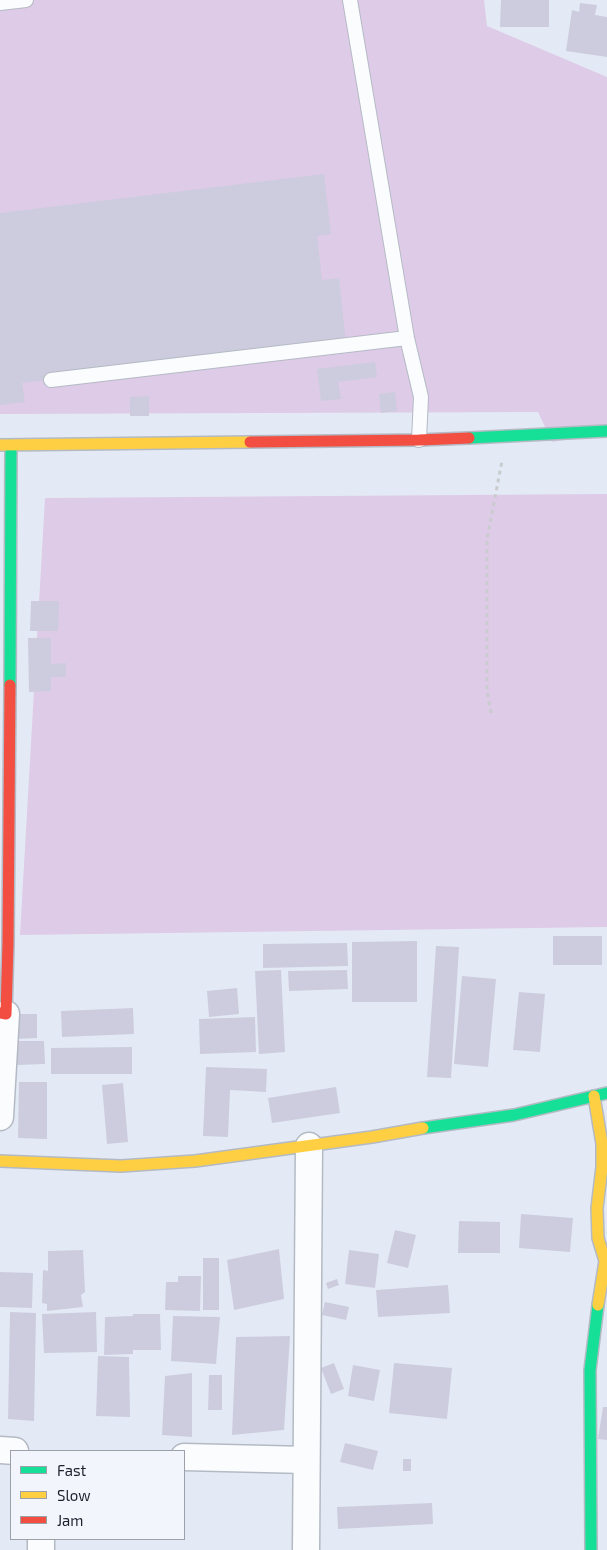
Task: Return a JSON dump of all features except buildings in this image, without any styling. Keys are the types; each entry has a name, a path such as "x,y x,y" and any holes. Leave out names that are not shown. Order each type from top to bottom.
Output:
{"street":[{"path":"0,1117 8,874 5,445 419,440 510,434 607,431"},
{"path":"0,1161 121,1166 195,1160 308,1146 514,1115 607,1092"},
{"path":"594,1096 602,1144 596,1208 598,1238 606,1261 594,1328 590,1370 597,1545"},
{"path":"306,1550 308,1146"},
{"path":"185,1457 306,1460"}],"lane":[{"path":"0,3 26,0"},
{"path":"350,0 407,338 421,397 419,440"},
{"path":"50,380 407,338"}],"path":[{"path":"491,713 487,691 487,539 500,468 510,434"}],"shaded area":[{"path":"0,0 484,0 487,26 607,77 607,433 552,442 538,412 0,414"},
{"path":"607,494 607,927 20,935 45,498"}],"traffic: fast":[{"path":"469,438 607,431"},
{"path":"10,685 11,445"},
{"path":"423,1128 514,1115 607,1093"},
{"path":"591,1550 590,1370 598,1305"}],"traffic: slow":[{"path":"0,445 250,442"},
{"path":"594,1096 602,1144 602,1167 597,1208 598,1238 605,1261 598,1305"},
{"path":"0,1161 121,1166 195,1161 372,1137 423,1128"}],"traffic: jam":[{"path":"250,442 469,438"},
{"path":"0,1013 6,1014 10,685"}]}
